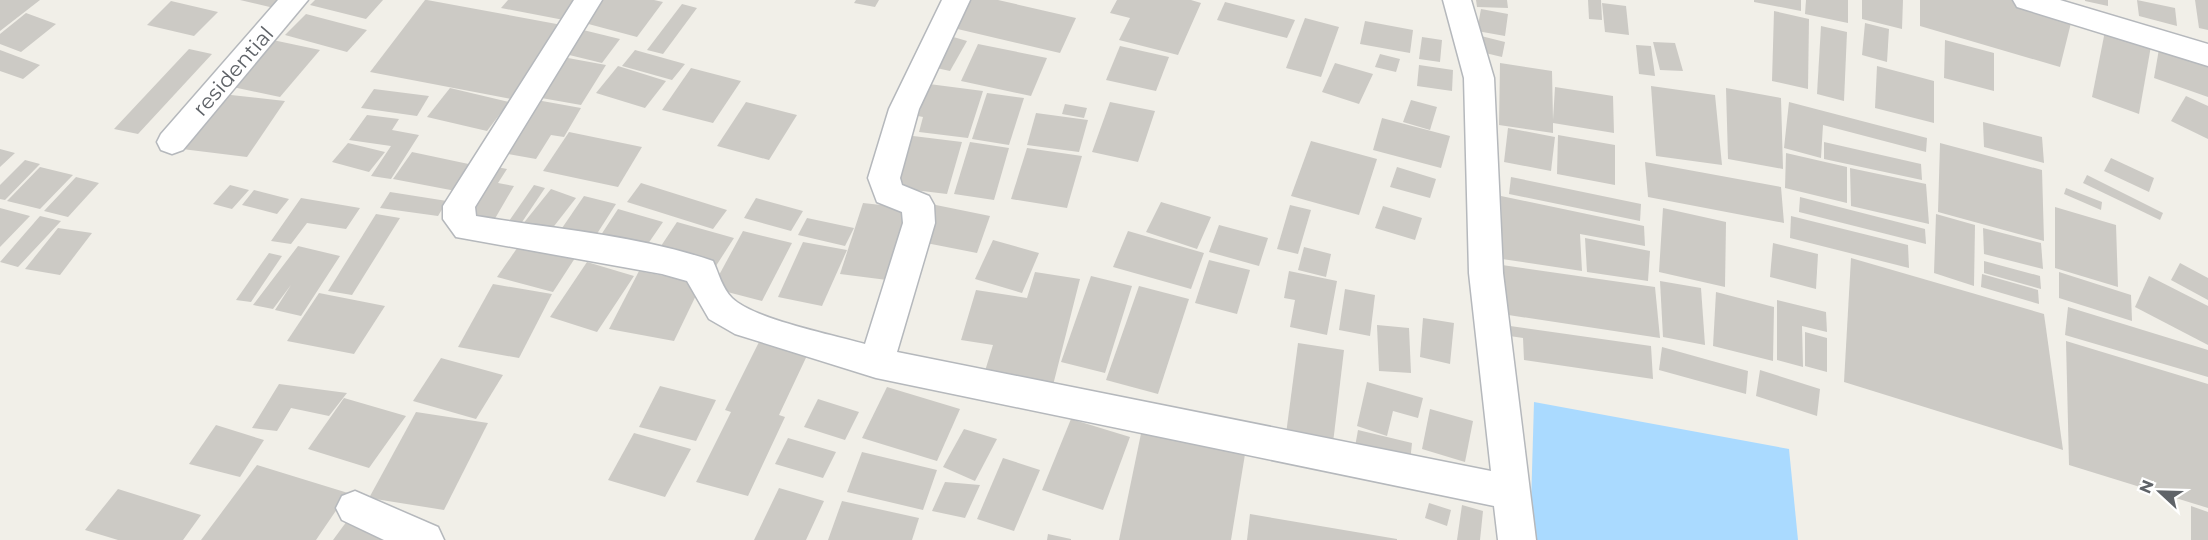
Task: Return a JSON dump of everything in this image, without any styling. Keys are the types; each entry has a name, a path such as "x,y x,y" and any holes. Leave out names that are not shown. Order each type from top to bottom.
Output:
{"street":[{"name":"residential","path":"172,142 294,0"},
{"path":"588,0 459,206 459,219 466,228 662,260 701,271 705,285 721,309 747,324 876,363 1180,427 1510,492"},
{"path":"876,363 919,223 918,205 888,193 884,178 904,109 956,0"},
{"path":"1457,0 1479,78 1486,273 1516,540"},
{"path":"2027,0 2208,55"},
{"path":"355,508 426,540"}],"water":[{"path":"1534,402 1789,449 1798,540 1530,540"}],"building":[{"path":"0,0 40,0 0,31"},
{"path":"240,0 281,0 274,8"},
{"path":"315,0 383,0 366,19 310,5"},
{"path":"425,0 562,25 511,99 370,72"},
{"path":"508,0 583,0 569,21 501,8"},
{"path":"599,0 663,2 637,37 581,22"},
{"path":"856,0 879,0 875,7 854,3"},
{"path":"964,0 998,0 1076,18 1060,53 949,27"},
{"path":"1117,0 1191,0 1201,3 1178,55 1119,40 1130,18 1110,13"},
{"path":"1476,0 1507,0 1508,8 1477,7"},
{"path":"1588,0 1601,0 1602,20 1589,19"},
{"path":"1754,0 1801,0 1801,11 1754,2"},
{"path":"1806,0 1848,0 1848,23 1805,14"},
{"path":"1862,0 1903,0 1902,29 1862,19"},
{"path":"1920,0 2021,0 2073,15 2060,67 1920,26"},
{"path":"2085,0 2108,0 2108,6 2085,1"},
{"path":"2137,0 2175,8 2177,26 2139,16"},
{"path":"2195,0 2208,0 2208,30 2199,28"},
{"path":"171,1 218,12 194,36 147,25"},
{"path":"1225,2 1295,20 1287,38 1217,20"},
{"path":"1602,3 1626,6 1629,35 1605,32"},
{"path":"682,4 697,8 663,54 647,50"},
{"path":"1481,9 1508,14 1505,36 1477,31"},
{"path":"1774,11 1809,19 1808,89 1772,81"},
{"path":"26,13 56,24 21,52 0,44 0,34"},
{"path":"306,14 367,30 347,52 285,35"},
{"path":"1305,18 1339,27 1321,77 1286,68"},
{"path":"1365,21 1413,30 1410,53 1360,44"},
{"path":"1865,23 1889,29 1887,62 1862,55"},
{"path":"1821,26 1847,32 1844,101 1817,94"},
{"path":"579,29 620,39 602,63 561,53"},
{"path":"2105,31 2151,46 2139,114 2092,97"},
{"path":"950,36 967,41 950,71 932,67"},
{"path":"1481,36 1505,42 1502,57 1477,51"},
{"path":"1422,37 1442,40 1440,62 1419,59"},
{"path":"268,39 320,50 280,97 228,86"},
{"path":"1945,40 1994,53 1994,91 1944,78"},
{"path":"1653,42 1675,43 1683,71 1660,70"},
{"path":"2160,43 2208,59 2208,97 2154,78"},
{"path":"978,44 1047,58 1031,96 961,81"},
{"path":"1636,45 1651,46 1655,76 1639,74"},
{"path":"1120,46 1169,57 1156,91 1106,80"},
{"path":"189,49 212,54 138,134 114,129"},
{"path":"0,50 40,65 23,79 0,71"},
{"path":"635,50 685,64 672,80 622,66"},
{"path":"1380,54 1400,59 1396,72 1375,67"},
{"path":"557,56 606,65 581,105 530,96"},
{"path":"1335,63 1373,74 1359,104 1322,92"},
{"path":"1500,63 1552,71 1553,120 1555,87 1613,96 1614,133 1553,123 1553,133 1499,125"},
{"path":"1419,65 1453,70 1452,91 1417,86"},
{"path":"618,66 666,81 645,108 596,93"},
{"path":"1877,66 1934,81 1934,123 1875,108"},
{"path":"691,68 741,81 713,123 662,110"},
{"path":"929,84 983,91 968,138 919,132 923,117 918,116"},
{"path":"1651,86 1715,95 1722,165 1656,156"},
{"path":"450,88 509,102 487,131 427,117"},
{"path":"1726,88 1781,98 1783,169 1728,159"},
{"path":"374,89 429,96 417,116 361,108"},
{"path":"987,93 1024,98 1009,145 972,139"},
{"path":"222,94 285,101 247,157 182,149"},
{"path":"2186,96 2208,106 2208,139 2171,121"},
{"path":"531,99 581,108 564,137 551,135 536,159 497,152"},
{"path":"1411,100 1437,107 1430,130 1403,122"},
{"path":"746,102 797,115 769,160 717,146"},
{"path":"1110,102 1155,111 1138,162 1092,152"},
{"path":"1789,102 1927,138 1926,152 1823,125 1821,158 1784,148"},
{"path":"1065,104 1087,108 1084,118 1062,114"},
{"path":"1036,113 1088,120 1079,152 1027,145"},
{"path":"367,115 399,119 392,130 419,135 391,179 371,176 391,146 349,140"},
{"path":"1382,118 1450,136 1441,168 1373,150"},
{"path":"1983,122 2042,137 2044,163 1984,147"},
{"path":"1508,128 1555,137 1551,171 1504,162"},
{"path":"569,132 642,147 618,187 543,171"},
{"path":"905,135 962,142 947,194 889,187"},
{"path":"1558,135 1615,145 1615,185 1557,174"},
{"path":"1311,141 1377,159 1359,215 1291,196"},
{"path":"970,142 1009,148 994,200 954,194"},
{"path":"1824,142 1921,164 1922,180 1824,159"},
{"path":"348,143 385,152 369,172 332,162"},
{"path":"1940,143 2042,170 2044,241 1938,212"},
{"path":"1027,148 1082,156 1067,208 1011,199"},
{"path":"0,149 15,153 0,167"},
{"path":"412,152 478,166 461,192 393,179"},
{"path":"1786,153 1847,167 1847,203 1785,188"},
{"path":"2111,158 2154,178 2149,192 2104,171"},
{"path":"25,160 40,164 5,200 0,199 0,185"},
{"path":"1645,162 1781,187 1784,223 1648,197"},
{"path":"40,167 73,175 40,209 7,201"},
{"path":"497,167 507,169 498,183 514,186 493,222 466,217"},
{"path":"1397,167 1436,179 1430,198 1390,187"},
{"path":"1850,168 1926,184 1929,224 1851,206"},
{"path":"2087,175 2163,213 2160,220 2083,183"},
{"path":"76,177 99,183 68,217 44,211"},
{"path":"1511,177 1641,204 1640,221 1509,194"},
{"path":"641,183 727,210 713,229 627,202"},
{"path":"230,185 249,190 232,209 213,204"},
{"path":"534,185 545,188 514,234 502,231"},
{"path":"2066,188 2102,202 2101,210 2064,194"},
{"path":"551,189 576,198 544,239 518,230"},
{"path":"254,190 289,199 277,214 242,205"},
{"path":"390,192 447,201 438,216 380,208"},
{"path":"584,196 616,204 593,240 560,231"},
{"path":"1501,196 1644,226 1645,246 1580,234 1582,271 1502,259"},
{"path":"1800,197 1925,229 1926,244 1799,212"},
{"path":"301,198 360,208 346,229 307,223 291,244 271,241"},
{"path":"756,198 803,211 791,231 744,218"},
{"path":"1161,202 1211,217 1197,249 1146,232"},
{"path":"863,203 917,209 895,281 840,274"},
{"path":"931,204 990,216 977,253 916,241"},
{"path":"1290,205 1311,210 1298,254 1277,249"},
{"path":"1383,206 1422,218 1415,240 1375,228"},
{"path":"2055,207 2116,225 2118,287 2055,268"},
{"path":"0,208 30,216 0,247"},
{"path":"1663,208 1726,222 1725,287 1659,272"},
{"path":"618,209 663,222 641,254 597,241"},
{"path":"376,214 400,218 352,295 328,291"},
{"path":"1936,214 1975,225 1974,286 1934,273"},
{"path":"40,216 61,221 18,267 0,262"},
{"path":"1791,216 1908,245 1909,268 1790,238"},
{"path":"807,218 854,228 845,246 798,235"},
{"path":"677,222 734,238 714,269 657,252"},
{"path":"1219,225 1268,238 1259,266 1209,252"},
{"path":"58,228 92,233 60,275 25,269"},
{"path":"1983,228 2041,243 2043,269 1984,254"},
{"path":"743,231 792,243 762,301 712,288"},
{"path":"1128,231 1204,253 1191,289 1113,267"},
{"path":"1585,238 1650,251 1648,281 1587,272"},
{"path":"993,240 1039,253 1022,293 975,279"},
{"path":"522,241 577,255 553,292 497,277"},
{"path":"803,242 847,250 822,306 778,297"},
{"path":"1773,243 1818,254 1816,289 1770,277"},
{"path":"298,246 340,256 301,316 275,310 291,285 273,309 253,305"},
{"path":"1304,247 1331,254 1326,277 1298,270"},
{"path":"269,253 282,256 251,302 236,300"},
{"path":"1851,258 2044,314 2063,450 1844,382"},
{"path":"1209,260 1250,270 1237,314 1195,303"},
{"path":"1984,261 2040,276 2041,289 1984,273"},
{"path":"587,262 634,276 597,332 550,317"},
{"path":"2180,263 2208,278 2208,300 2171,280"},
{"path":"1502,265 1655,287 1660,338 1502,314"},
{"path":"639,271 702,283 674,341 609,329"},
{"path":"1289,271 1337,281 1327,335 1290,327 1295,300 1284,298"},
{"path":"1035,272 1080,279 1050,397 981,384 993,345 961,340 976,290 1027,298"},
{"path":"2059,272 2131,295 2132,321 2059,298"},
{"path":"1982,274 2038,290 2039,304 1981,287"},
{"path":"1091,276 1132,286 1105,373 1061,362"},
{"path":"2149,276 2208,306 2208,345 2135,307"},
{"path":"1660,281 1701,288 1705,345 1663,337"},
{"path":"493,284 552,294 519,358 458,347"},
{"path":"1139,286 1189,299 1158,394 1106,380"},
{"path":"1345,289 1375,295 1370,336 1339,330"},
{"path":"1716,292 1774,307 1773,361 1713,346"},
{"path":"319,293 385,306 354,354 287,341"},
{"path":"1777,300 1826,312 1827,332 1802,326 1803,367 1777,360"},
{"path":"2068,307 2208,350 2208,377 2065,335"},
{"path":"1423,318 1454,323 1450,364 1420,357"},
{"path":"1377,325 1409,328 1411,373 1379,371"},
{"path":"1503,325 1651,346 1653,379 1524,360 1523,338 1503,335"},
{"path":"1805,332 1827,338 1827,372 1805,366"},
{"path":"763,334 812,345 779,415 785,417 748,496 696,482 731,412 725,410"},
{"path":"2066,341 2208,384 2208,508 2069,465"},
{"path":"1298,343 1344,350 1333,443 1286,434"},
{"path":"1662,347 1748,371 1746,394 1659,370"},
{"path":"441,358 503,375 476,419 413,401"},
{"path":"1760,370 1820,389 1817,416 1756,396"},
{"path":"1367,382 1423,398 1418,418 1393,411 1387,436 1357,426"},
{"path":"279,384 347,393 329,416 291,408 277,431 252,428"},
{"path":"660,386 716,400 696,441 639,427"},
{"path":"887,387 960,409 937,461 862,438"},
{"path":"344,398 406,416 369,468 308,449"},
{"path":"818,399 859,412 845,440 804,427"},
{"path":"1430,409 1473,421 1465,462 1422,449"},
{"path":"416,412 488,423 444,510 369,498"},
{"path":"1071,419 1130,437 1103,510 1042,490"},
{"path":"1143,424 1247,442 1231,540 1119,540"},
{"path":"216,425 264,440 240,477 189,464"},
{"path":"964,429 997,439 975,481 943,467"},
{"path":"1358,430 1412,443 1409,471 1353,458"},
{"path":"634,433 691,449 665,497 608,480"},
{"path":"788,438 836,452 823,478 775,464"},
{"path":"862,452 937,470 923,510 847,492"},
{"path":"1003,458 1040,470 1014,531 977,519"},
{"path":"257,465 348,493 316,540 201,540"},
{"path":"945,482 980,485 965,518 932,511"},
{"path":"779,488 824,501 806,540 754,540"},
{"path":"118,489 201,515 183,540 118,540 85,530"},
{"path":"842,501 919,518 912,540 828,540"},
{"path":"1429,503 1451,510 1447,526 1425,518"},
{"path":"1462,505 1483,511 1480,540 1457,540"},
{"path":"2191,506 2208,512 2208,540 2191,540"},
{"path":"1250,514 1397,539 1397,540 1247,540"},
{"path":"347,521 403,540 333,540"},
{"path":"1048,534 1071,539 1071,540 1047,540"}]}
